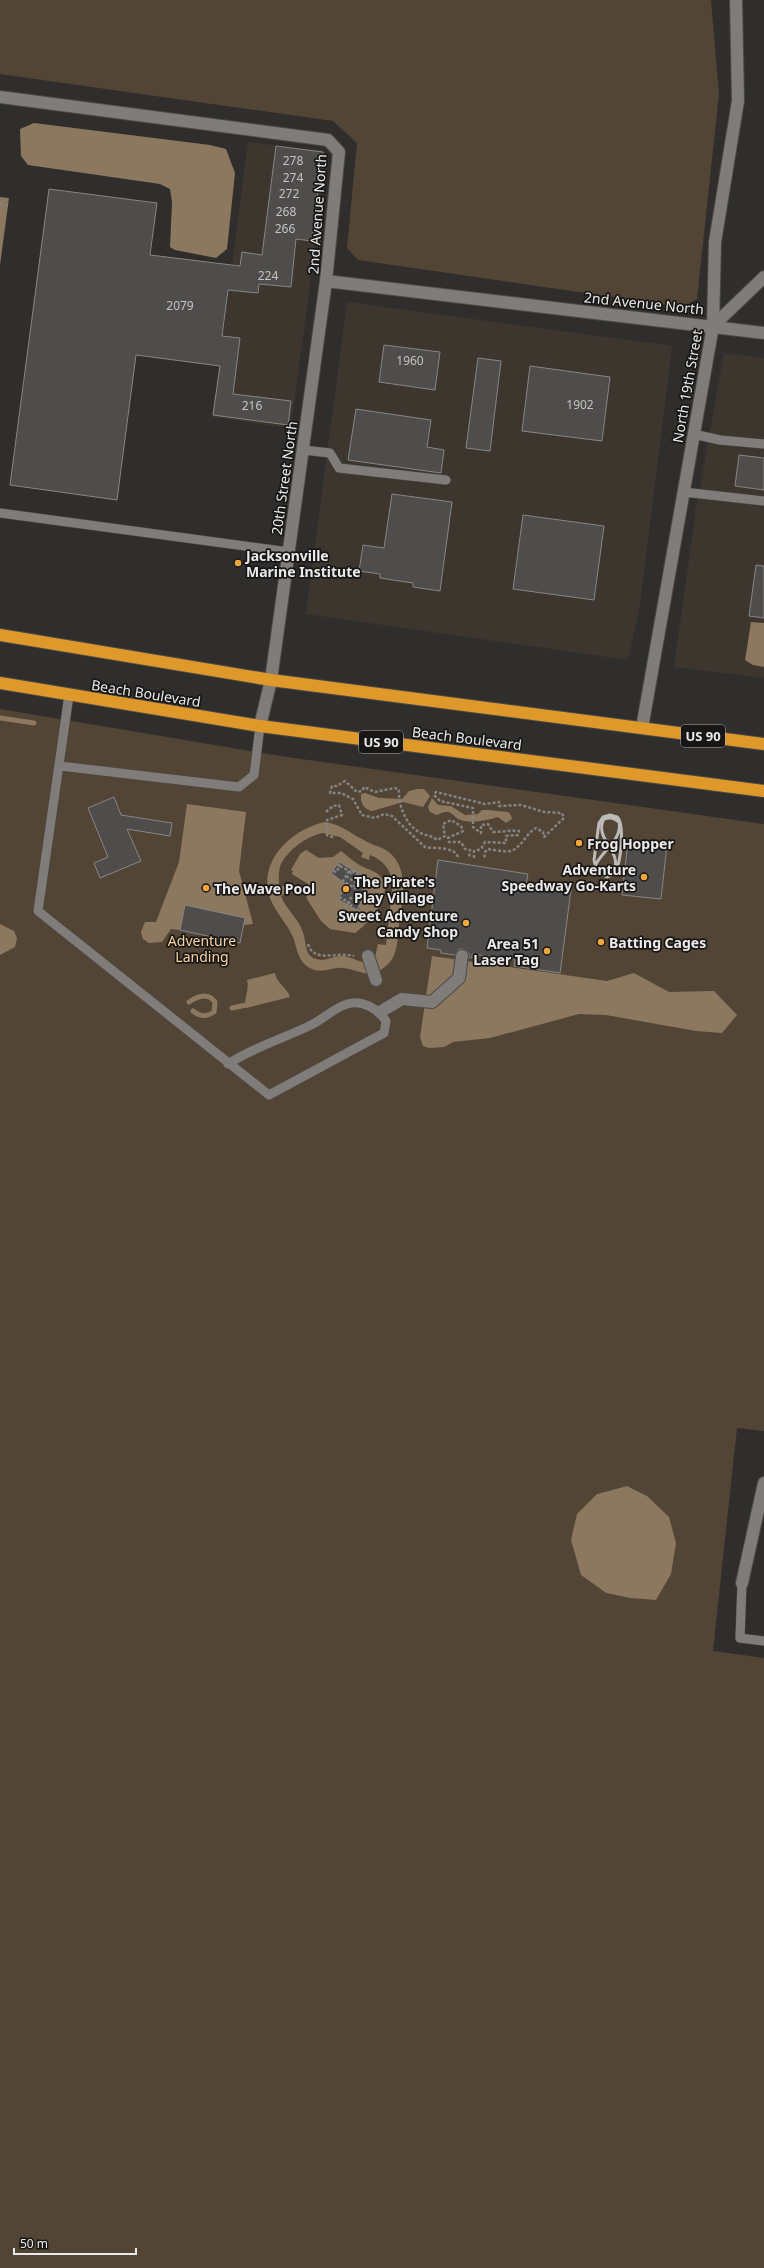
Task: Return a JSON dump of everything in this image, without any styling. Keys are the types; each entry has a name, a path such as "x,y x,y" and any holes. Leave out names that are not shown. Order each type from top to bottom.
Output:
{"highway":[{"name":"US 90","path":"0,635 271,680 764,744"},
{"name":"Beach Boulevard","path":"0,683 260,726 764,791"}],"street":[{"name":"North 19th Street","path":"642,728 713,326 715,242 738,101 736,0"},
{"name":"2nd Avenue North","path":"0,98 328,140 339,152 326,281 764,333"},
{"path":"713,326 764,277"},
{"name":"20th Street North","path":"260,726 271,680 326,281"},
{"path":"363,956 376,980"},
{"path":"380,1012 402,999 432,1002 459,978 462,956"},
{"path":"742,1584 764,1483"}],"lane":[{"path":"693,434 720,440 764,444"},
{"path":"303,450 330,453 339,468 446,480"},
{"path":"683,492 764,501"},
{"path":"0,513 289,552"},
{"path":"70,695 38,911 228,1064 269,1095 384,1033 386,1021 380,1012 366,1004 347,1004 310,1026 245,1052 228,1064"},
{"path":"60,766 239,787 254,775 260,726"},
{"path":"742,1584 740,1638 764,1641"}],"path":[{"path":"0,204 8,205"},
{"path":"458,857 455,853 438,847 425,847 392,816 384,814 375,818 362,815 353,799 341,794 330,793 332,786 337,786 344,781 356,792 362,791 364,787 375,792 395,788 399,790 398,796 404,817 418,832 432,836 437,840 445,836 443,824 451,820 461,826 462,831 448,838 449,842 461,842 465,849 470,850 469,858"},
{"path":"474,858 474,851 481,849 485,842 506,843 506,836 518,835 519,830 505,829 501,832 493,832 488,824 481,825 481,833 473,827 473,808 440,801 434,795 436,792 485,804 499,802 499,806 521,805 544,812 562,813 564,818 544,838 543,832 536,828 530,831 514,850 510,852 488,849 485,852 484,859"},
{"path":"326,812 333,806 339,805 342,816 327,820 327,835 335,838"},
{"path":"333,871 336,872 340,866 351,873 352,871 367,881"},
{"path":"348,871 343,881 356,889"},
{"path":"346,877 356,883 354,887 346,883 348,879 346,877"},
{"path":"345,908 347,902 352,896"},
{"path":"339,897 352,904 350,906"},
{"path":"308,944 311,951 316,955 321,956 341,953 363,956"}],"shaded area":[{"path":"34,123 210,145 226,149 235,173 227,249 216,258 175,250 170,247 172,202 170,189 160,184 28,165 21,156 20,129"},
{"path":"248,142 323,151 327,155 291,428 212,417"},
{"path":"0,197 9,198 0,265"},
{"path":"347,302 672,346 640,604 628,660 306,614"},
{"path":"724,353 764,358 764,678 674,667 696,509"},
{"path":"751,622 764,623 764,667 753,665 745,660"},
{"path":"424,789 430,796 423,807 403,802 372,811 365,807 361,800 361,794 365,793 379,798 402,799 409,791"},
{"path":"432,798 438,805 451,806 465,815 478,814 482,810 488,810 508,812 512,819 506,823 498,817 468,822 460,820 449,812 437,815 430,812 428,807"},
{"name":"The Wave Pool","path":"187,804 246,812 239,871 253,924 244,925 245,918 185,905 180,930 171,929 162,942 149,943 143,939 141,932 145,922 156,922 179,862"},
{"path":"325,822 331,823 367,842 382,848 391,854 401,871 403,892 396,951 388,964 377,972 367,974 344,968 320,971 307,966 303,963 297,951 293,937 272,903 267,884 268,872 273,860 280,849 290,839 313,826","holes":["323,833 340,837 363,853 361,857 369,860 370,855 382,862 388,869 393,882 386,945 378,944 374,961 362,962 344,956 337,956 323,960 312,957 307,951 304,934 300,925 281,896 286,893 284,886 279,886 279,869 284,858 299,844 311,837"]},
{"name":"The Pirate's Play Village","path":"306,850 319,858 333,857 341,851 358,864 374,871 380,876 384,883 385,891 383,899 379,908 355,933 330,929 321,921 307,899 306,893 308,884 292,874 293,871 291,870 300,854","holes":["340,895 357,905 360,909 355,909 338,899"]},
{"path":"0,924 14,931 17,938 15,947 0,955"},
{"path":"432,956 607,981 634,973 669,992 714,991 737,1015 722,1033 696,1031 606,1015 579,1014 490,1038 453,1042 444,1047 429,1048 423,1046 420,1037"},
{"path":"275,973 277,980 287,990 290,997 246,1008 245,1001 248,987 247,980"},
{"path":"627,1486 647,1496 669,1517 676,1543 671,1574 656,1600 630,1598 606,1593 581,1575 571,1540 577,1514 597,1494"}],"green space":[{"path":"0,0 711,0 719,94 697,299 683,307 358,260 347,248 357,143 333,121 0,74"},
{"name":"Adventure Landing","path":"0,709 280,756 764,824 764,1431 737,1428 713,1651 764,1658 764,2268 0,2268","holes":["627,1486 647,1496 630,1598 606,1593 581,1575 597,1494"]}],"building":[{"path":"276,146 323,152 312,241 296,239 291,287 259,284 258,293 228,290 222,336 240,338 233,394 291,401 288,425 213,415 220,366 136,355 117,500 10,485 49,189 157,203 150,255 240,266 242,252 262,255"},
{"path":"384,345 440,352 435,390 379,382"},
{"path":"478,358 501,361 490,451 466,448"},
{"path":"530,366 610,377 602,441 522,431"},
{"path":"356,409 431,420 427,447 444,450 441,473 348,460"},
{"path":"739,455 764,458 764,490 735,486"},
{"path":"392,494 452,502 440,591 413,587 413,583 380,578 380,574 359,571 363,545 384,548"},
{"path":"523,515 604,526 594,600 513,589"},
{"path":"756,565 764,566 764,618 749,616"},
{"path":"114,797 121,815 172,823 170,836 127,829 141,861 100,878 94,863 108,857 88,808"},
{"name":"Adventure Speedway Go-Karts","path":"628,841 667,845 661,899 622,895"},
{"path":"438,860 528,874 526,884 571,890 560,973 514,966 515,960 472,954 472,958 469,957 469,953 463,949 459,949 455,955 441,953 441,950 427,948"},
{"path":"339,862 368,879 362,889 366,892 357,910 338,899 347,885 331,873"},
{"path":"185,905 245,918 240,943 180,930"}],"waterway":[{"path":"0,718 34,723"},
{"path":"189,1002 203,996 209,997 215,1002 214,1012 208,1015 204,1016 193,1011"},
{"path":"232,1008 251,1004"}],"railway":[{"path":"594,860 595,865 596,867 597,869 600,873 605,875 614,871 616,864 615,858 612,851 608,845 605,839 602,832 602,826 604,819 611,818 616,820 619,822 618,835 610,846 606,851 601,857 597,862 594,868 596,872 607,877 615,872 619,861 621,844 621,827 619,821 617,817 610,815 603,817 599,823 594,860"}],"place":[{"name":"Jacksonville Marine Institute","path":"238,563"},
{"name":"Frog Hopper","path":"579,843"},
{"name":"Adventure Speedway Go-Karts","path":"644,877"},
{"name":"The Wave Pool","path":"206,888"},
{"name":"The Pirate's Play Village","path":"346,889"},
{"name":"Sweet Adventure Candy Shop","path":"466,923"},
{"name":"Batting Cages","path":"601,942"},
{"name":"Area 51 Laser Tag","path":"547,951"}]}
